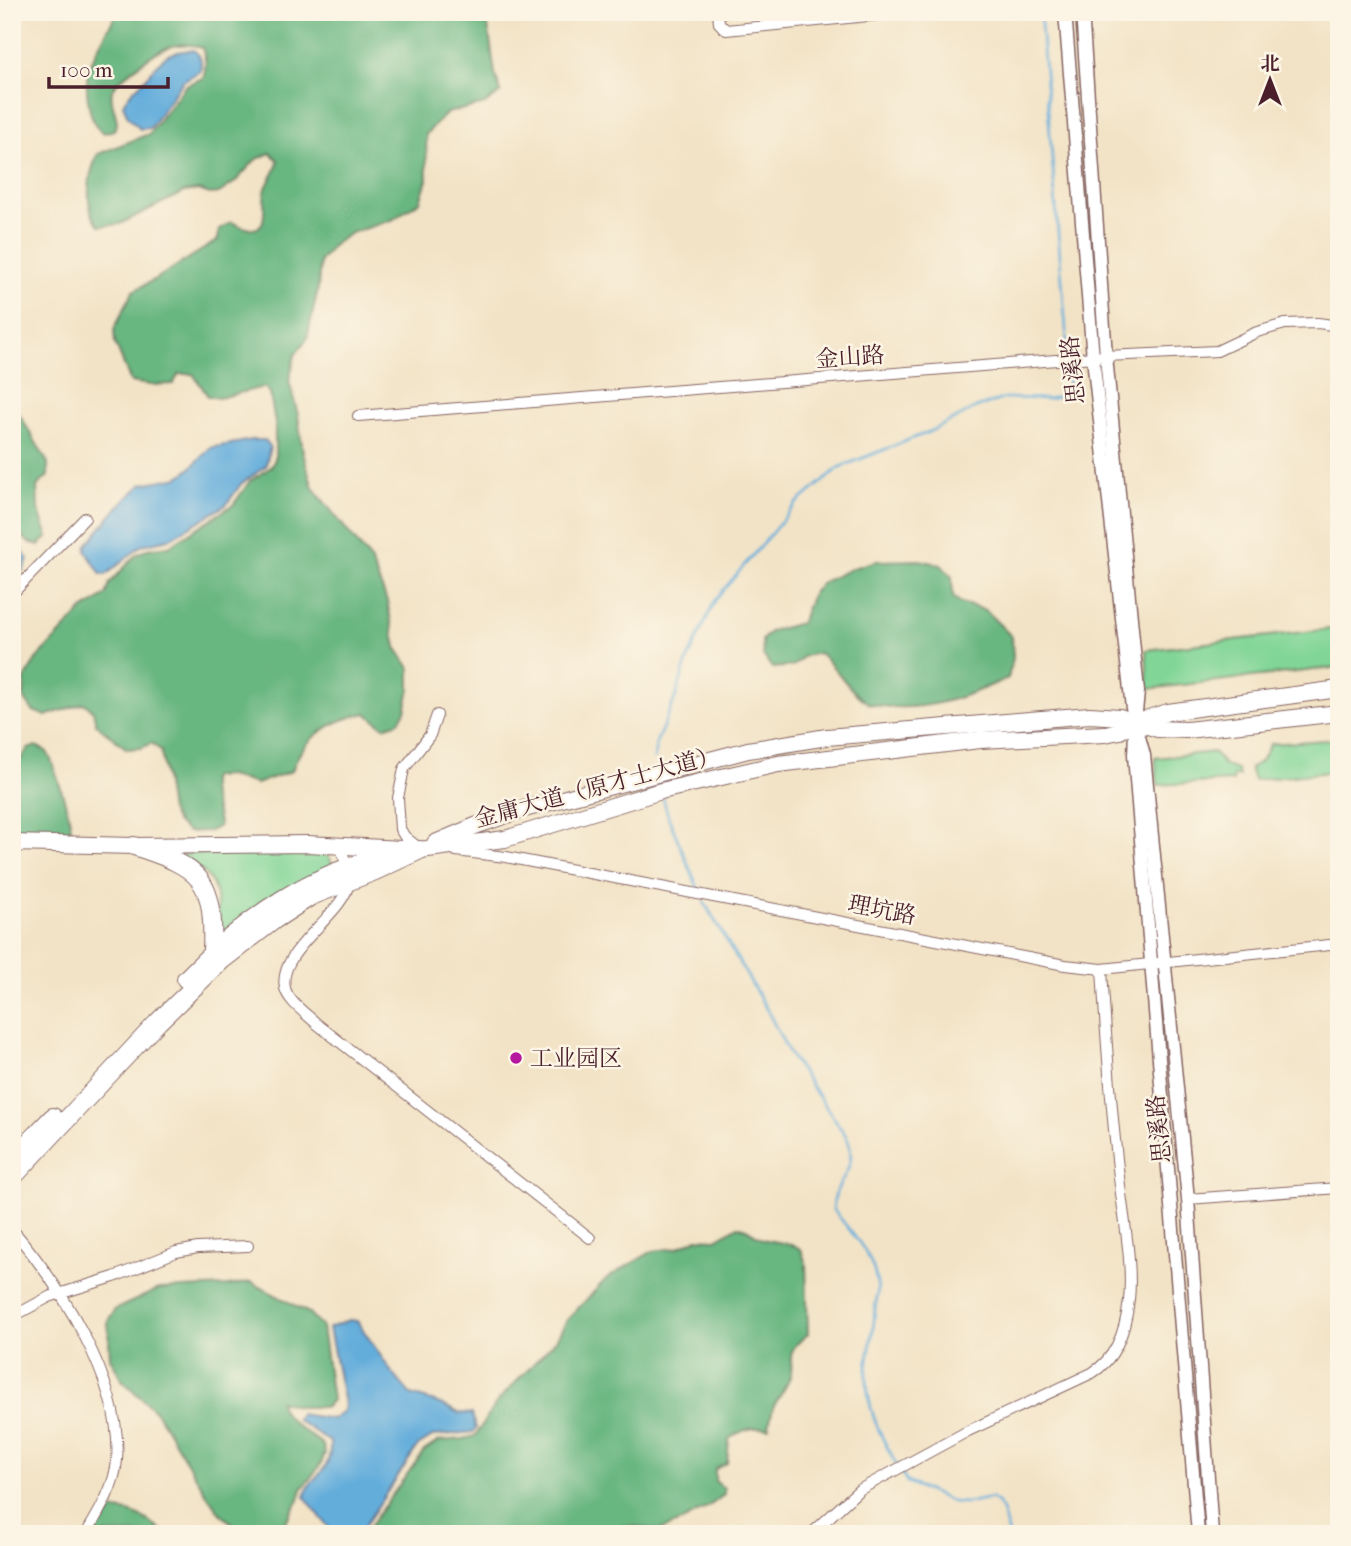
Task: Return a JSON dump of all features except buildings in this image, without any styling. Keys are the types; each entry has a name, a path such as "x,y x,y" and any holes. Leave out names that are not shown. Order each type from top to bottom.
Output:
{"highway":[{"path":"134,846 174,860 195,874 212,905 212,953"},
{"path":"12,1159 212,953 240,928 287,894 420,849"},
{"path":"12,1178 158,1022 222,960 274,920 348,874"}],"main road":[{"name":"金庸大道（原才士大道）","path":"420,849 505,839 658,792 778,764 980,740 1090,736 1120,731 1135,722 1168,712 1339,689"},
{"name":"金庸大道（原才士大道）","path":"420,849 524,809 748,750 827,737 1090,715 1119,717 1157,729 1187,730 1339,713"},
{"path":"654,775 658,792"},
{"path":"12,844 420,849"}],"street":[{"path":"718,12 719,23 726,30 909,12"},
{"name":"思溪路","path":"1065,12 1100,357 1129,692 1135,722 1134,755 1156,963 1188,1199 1212,1534"},
{"name":"思溪路","path":"1082,12 1100,357"},
{"name":"金山路","path":"358,416 1100,357 1217,351 1257,332 1285,324 1318,323 1339,326"},
{"path":"12,594 85,518"},
{"path":"420,849 405,837 400,829 398,798 404,769 430,735 437,715"},
{"path":"340,846 348,874 344,894 296,952 288,966 285,988 288,996 317,1024 590,1238"},
{"name":"理坑路","path":"420,849 506,857 1066,965 1102,969 1339,944"},
{"name":"思溪路","path":"1156,963 1198,1534"},
{"path":"811,1534 859,1490 968,1430 1092,1373 1105,1365 1113,1354 1125,1322 1130,1283 1108,1070 1102,969"},
{"path":"1188,1199 1339,1188"},
{"path":"12,1229 59,1294 90,1345 106,1388 117,1432 117,1462 105,1503 86,1534"},
{"path":"12,1317 49,1297 114,1277 176,1252 198,1248 248,1246"}],"green space":[{"path":"117,12 486,12 495,74 501,92 485,104 447,113 426,134 427,180 420,201 392,220 351,233 334,244 320,261 318,288 307,339 295,355 289,381 313,488 370,559 387,601 396,647 410,668 410,689 405,711 399,722 384,727 366,713 331,725 303,749 292,771 256,784 229,776 212,777 211,789 219,826 210,831 188,832 177,823 170,811 161,751 152,743 141,748 127,749 96,724 93,711 84,703 46,716 33,711 24,698 25,679 36,659 83,610 106,595 110,583 136,555 147,549 169,546 233,505 250,481 271,467 275,459 275,423 270,393 264,387 219,398 208,396 193,374 179,374 173,384 131,382 115,343 114,329 133,291 218,240 219,230 231,222 247,228 260,227 264,216 265,191 278,160 270,153 255,160 235,182 219,193 210,194 198,190 184,192 120,224 100,226 89,201 90,181 98,154 149,134 186,85 203,78 205,67 202,48 192,45 173,46 147,59 113,88 112,99 117,124 114,130 103,133 91,114 87,87 88,71"},
{"path":"12,402 48,463 48,476 37,486 38,509 48,537 39,545 28,542 12,525"},
{"path":"920,560 941,565 952,577 953,597 961,603 985,610 1012,637 1013,658 1008,678 978,691 931,705 883,706 870,704 861,698 819,653 804,656 793,666 772,668 763,655 762,640 771,631 801,623 812,594 821,583 876,561"},
{"path":"1339,628 1339,667 1148,689 1146,650"},
{"path":"1339,739 1339,771 1254,780 1250,768 1261,761 1270,744"},
{"path":"36,746 49,755 61,788 71,829 64,835 12,836 12,760 20,760 28,749"},
{"path":"1214,752 1224,765 1237,770 1239,776 1233,776 1233,781 1158,785 1155,758"},
{"path":"181,853 325,854 333,866 229,930 223,931 212,883"},
{"path":"738,1226 763,1239 801,1249 806,1264 808,1334 791,1353 791,1375 773,1408 769,1428 748,1429 729,1439 727,1463 715,1469 715,1481 724,1488 724,1494 719,1499 692,1516 663,1529 623,1526 618,1534 364,1534 424,1451 439,1441 475,1436 497,1402 556,1340 567,1320 607,1278 653,1251 677,1248 697,1238 716,1239"},
{"path":"251,1282 309,1313 322,1327 332,1400 326,1407 300,1407 279,1401 284,1413 323,1445 325,1453 278,1534 244,1534 219,1512 157,1413 122,1380 110,1358 108,1321 114,1310 159,1289 228,1286"},
{"path":"114,1510 141,1517 164,1534 92,1534"}],"water":[{"path":"193,50 201,59 200,71 183,81 150,128 140,129 128,117 123,104 125,100 165,57 176,52"},
{"path":"265,440 270,446 266,466 241,484 226,505 169,539 142,545 106,575 101,574 86,551 87,545 119,506 142,484 179,477 210,448"},
{"path":"14,539 28,559 23,571 17,572 12,568"},
{"path":"349,1320 357,1321 393,1374 411,1395 459,1413 472,1414 476,1428 473,1432 434,1436 418,1446 359,1534 334,1534 305,1497 311,1483 328,1462 330,1442 296,1419 300,1414 333,1419 343,1411 344,1404 329,1328"}],"waterway":[{"path":"654,759 656,743 687,661 715,600 797,503 840,467 929,432 976,408 1005,398 1048,399 1065,395 1070,378 1040,12"},
{"path":"663,798 698,888"},
{"path":"704,902 790,1055 846,1136 851,1158 837,1189 833,1209 860,1243 871,1262 877,1283 867,1369 868,1395 879,1431 897,1465"},
{"path":"900,1471 907,1482 953,1502 966,1503 991,1498 1001,1509 1009,1534"}],"place":[{"name":"工业园区","path":"516,1058"}]}
